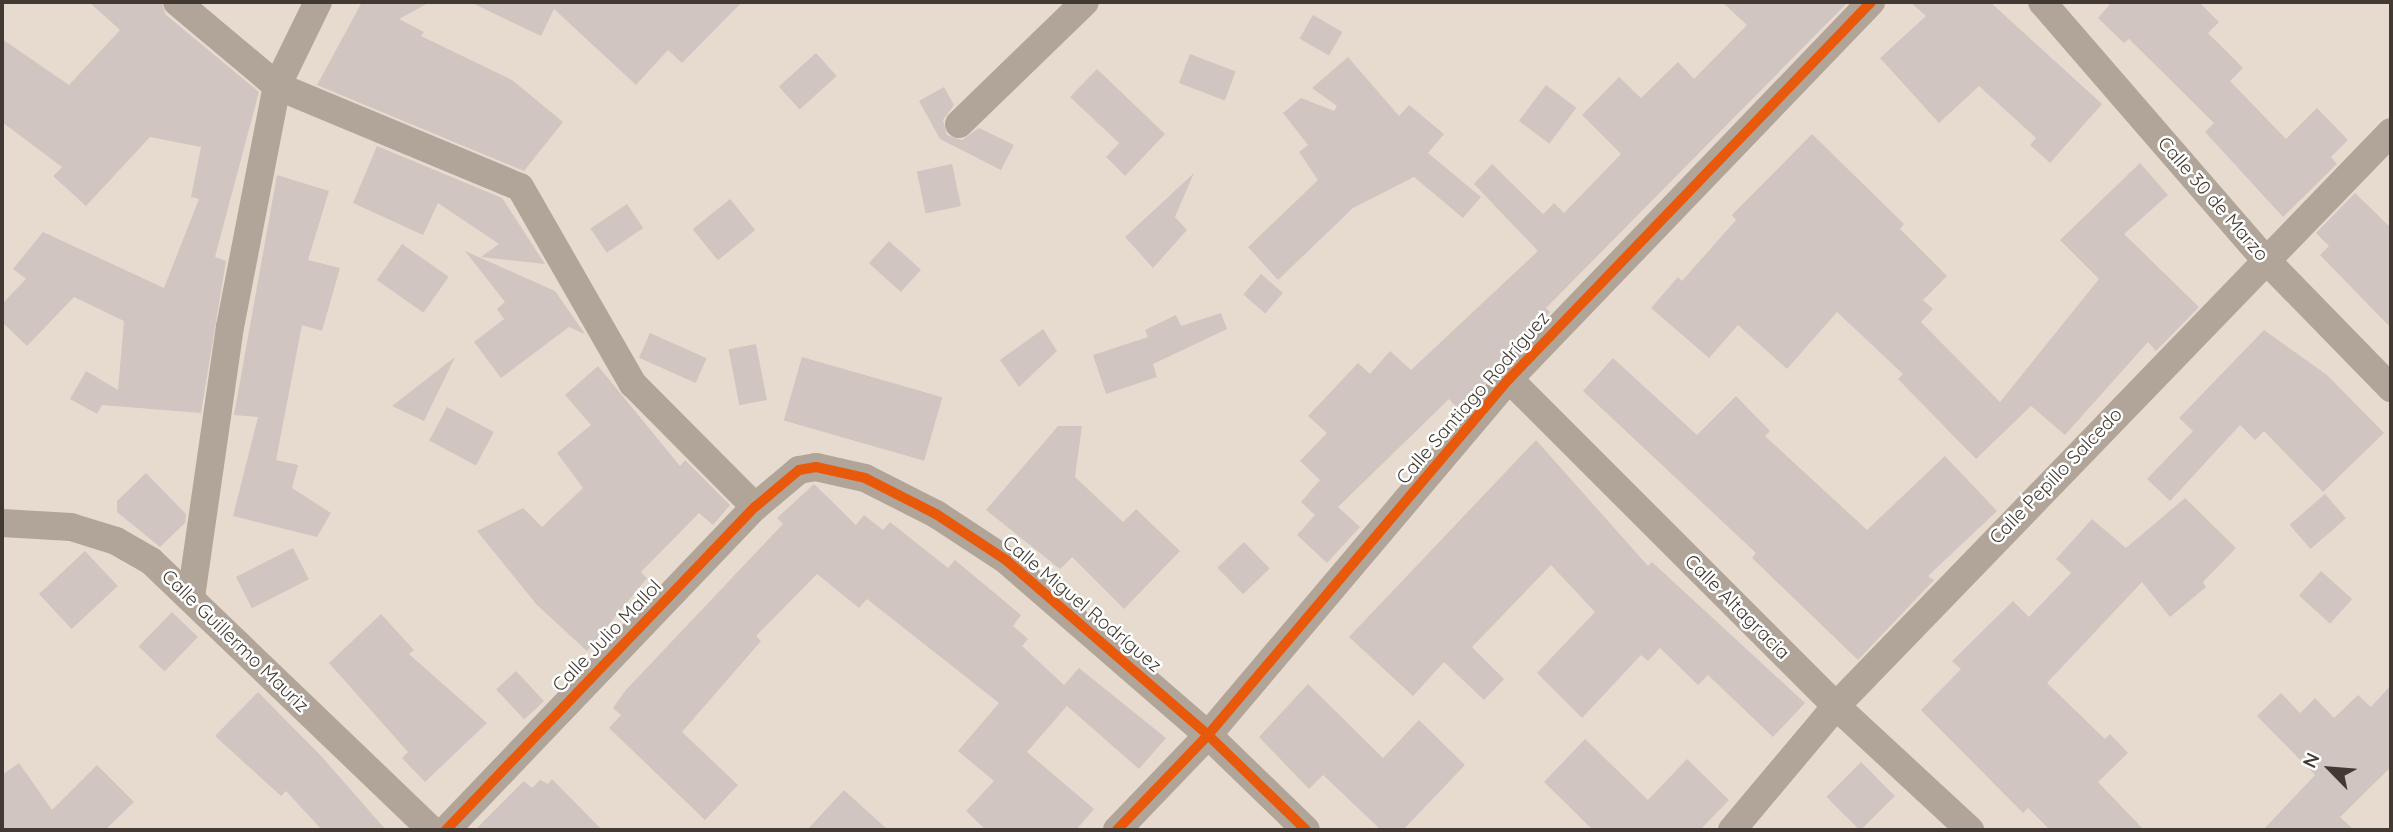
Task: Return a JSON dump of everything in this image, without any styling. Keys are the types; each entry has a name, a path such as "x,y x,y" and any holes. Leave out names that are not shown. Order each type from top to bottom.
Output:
{"street":[{"path":"177,2 277,86 520,187 633,384 755,507"},
{"path":"191,597 232,314 277,86 318,2"},
{"path":"959,124 1085,2"},
{"name":"Calle Santiago Rodríguez","path":"1118,830 1208,735 1509,379 1871,2"},
{"name":"Calle 30 de Marzo","path":"2042,2 2264,258 2391,388"},
{"name":"Calle Pepillo Salcedo","path":"1732,830 1836,706 2264,258 2391,132"},
{"name":"Calle Altagracia","path":"1509,379 1836,706 1970,830"},
{"name":"Calle Miguel Rodríguez","path":"799,470 816,467 865,478 969,535 1006,560 1208,735 1306,830"},
{"name":"Calle Julio Mallol","path":"446,830 755,507 799,470"},
{"name":"Calle Guillermo Mauriz","path":"2,523 71,527 116,541 151,561 432,830"}],"building":[{"path":"89,2 161,2 166,15 259,92 215,257 226,261 201,413 102,405 97,414 70,399 86,371 118,390 124,321 74,297 27,346 2,322 2,304 26,279 13,269 43,232 164,288 199,199 191,197 201,147 150,137 86,206 53,176 62,167 2,122 2,39 69,85 120,30"},
{"path":"362,2 430,2 399,19 424,32 421,36 512,80 563,122 524,171 317,85"},
{"path":"470,2 742,2 682,63 668,50 636,85 554,9 541,36"},
{"path":"1722,2 1848,2 1546,308 1550,312 1460,411 1449,399 1338,507 1360,527 1327,563 1297,535 1315,515 1301,502 1320,480 1300,461 1327,433 1308,416 1358,363 1370,374 1390,351 1411,370 1538,251 1474,184 1492,164 1543,214 1554,203 1564,213 1621,154 1582,115 1619,77 1641,98 1678,62 1694,79 1747,25"},
{"path":"1910,2 1990,2 2102,104 2050,163 2030,145 2036,138 1979,86 1939,123 1880,58 1926,16"},
{"path":"2112,2 2199,2 2219,22 2208,33 2243,68 2230,81 2286,139 2317,108 2348,140 2331,157 2337,164 2283,217 2205,132 2214,123 2129,39 2124,43 2098,18"},
{"path":"1313,15 1342,32 1329,55 1300,38"},
{"path":"816,53 837,76 800,109 779,86"},
{"path":"1190,54 1236,72 1225,101 1179,83"},
{"path":"1348,57 1399,116 1409,105 1444,134 1428,153 1481,197 1463,218 1414,177 1353,208 1278,280 1248,247 1318,180 1299,152 1308,145 1283,113 1301,98 1334,111 1337,106 1312,88"},
{"path":"1097,69 1165,134 1125,176 1106,157 1119,143 1070,97"},
{"path":"1546,85 1576,108 1549,144 1519,121"},
{"path":"944,87 954,105 943,120 947,135 962,140 979,128 1014,145 1001,170 940,139 919,101"},
{"path":"1812,134 1904,224 1900,229 1947,276 1923,300 1933,309 1921,322 2000,402 2099,279 2060,240 2140,163 2168,195 2124,234 2199,307 2156,351 2148,342 2065,435 2031,406 1976,459 1898,379 1903,374 1837,312 1787,369 1738,325 1709,358 1651,308 1678,277 1682,281 1736,220 1732,215"},
{"path":"377,146 502,198 545,264 481,257 499,244 438,203 423,235 353,203"},
{"path":"952,164 961,206 926,214 917,171"},
{"path":"1194,173 1175,217 1187,230 1153,268 1125,237"},
{"path":"277,175 329,191 308,260 340,268 322,331 302,325 276,460 298,465 292,488 331,513 317,537 233,516 258,417 234,415"},
{"path":"2355,193 2391,228 2391,328 2320,255 2329,246 2316,233"},
{"path":"730,199 755,230 718,260 693,229"},
{"path":"627,204 643,228 607,253 591,229"},
{"path":"889,241 921,270 901,292 869,263"},
{"path":"402,244 449,277 423,313 377,280"},
{"path":"465,251 555,291 585,334 569,327 501,378 474,342 504,319 497,309 505,302"},
{"path":"1261,274 1283,293 1265,313 1243,294"},
{"path":"1221,313 1227,329 1153,364 1157,377 1106,394 1093,355 1148,337 1145,330 1176,315 1181,326"},
{"path":"1043,329 1057,351 1019,387 1000,360"},
{"path":"2264,330 2327,375 2384,433 2323,492 2264,431 2255,440 2240,425 2170,501 2147,479 2193,431 2179,418"},
{"path":"650,333 707,358 696,383 639,358"},
{"path":"756,344 767,400 739,405 729,349"},
{"path":"455,357 424,421 392,406"},
{"path":"802,357 942,397 924,461 784,420"},
{"path":"1613,358 1697,435 1736,396 1770,431 1765,436 1867,530 1945,456 1997,511 1928,576 1934,580 1858,660 1752,558 1756,553 1583,391"},
{"path":"598,366 680,466 685,460 730,505 713,525 699,513 641,572 647,578 587,651 537,605 477,531 523,508 542,527 583,488 557,453 591,425 565,395"},
{"path":"447,407 494,432 476,465 429,441"},
{"path":"1058,426 1082,426 1075,477 1123,522 1136,509 1180,551 1124,609 1072,557 1060,569 986,510"},
{"path":"1536,440 1648,566 1652,562 1805,703 1773,737 1708,675 1698,685 1660,648 1648,661 1641,655 1582,718 1537,673 1595,612 1551,565 1472,647 1504,679 1484,700 1444,662 1413,696 1349,637"},
{"path":"146,473 186,514 185,523 160,547 117,512 117,501"},
{"path":"814,484 856,525 864,515 883,530 890,522 948,568 955,560 1021,615 1013,626 1028,639 1022,646 1064,685 1079,668 1166,738 1139,769 1067,706 1027,752 1094,809 1076,830 986,830 966,811 994,781 958,751 999,703 867,599 859,608 817,574 756,636 761,641 682,732 738,785 705,820 609,728 621,715 613,708 625,691 783,524 777,518"},
{"path":"2325,494 2346,518 2311,549 2290,525"},
{"path":"2185,498 2236,548 2203,582 2206,587 2170,617 2142,582 2047,683 2105,739 2110,734 2128,753 2098,782 2144,830 2050,830 2028,808 2023,813 1921,710 1961,669 1952,661 2013,601 2029,617 2071,573 2056,559 2092,519 2126,548"},
{"path":"1244,542 1270,569 1243,594 1217,568"},
{"path":"293,548 309,579 252,608 236,577"},
{"path":"85,551 118,586 72,629 39,594"},
{"path":"2321,571 2352,599 2330,624 2299,596"},
{"path":"172,612 198,637 165,672 139,647"},
{"path":"381,614 414,650 409,654 487,723 425,782 402,758 408,752 329,663"},
{"path":"516,671 544,701 524,719 496,689"},
{"path":"1308,684 1383,758 1419,720 1465,765 1403,830 1381,830 1323,775 1309,789 1259,737"},
{"path":"2391,685 2391,767 2340,817 2354,830 2263,830 2315,775 2257,716 2281,693 2300,713 2315,698 2334,718 2358,695 2371,707"},
{"path":"258,692 322,757 386,830 322,830 286,791 281,796 215,736"},
{"path":"1585,739 1648,800 1687,759 1729,800 1700,830 1593,830 1544,782"},
{"path":"1861,762 1895,796 1861,830 1826,797"},
{"path":"19,763 52,810 97,765 134,802 105,830 2,830 2,775"},
{"path":"552,779 602,830 475,830 524,781 532,788 540,780 548,784"},
{"path":"844,790 888,830 807,830"}],"cycle path":[{"path":"1117,830 1208,735 1509,379 1871,2"},
{"path":"446,830 755,507 799,470 816,467 865,478 936,514 1006,560 1208,735 1306,830"}]}
